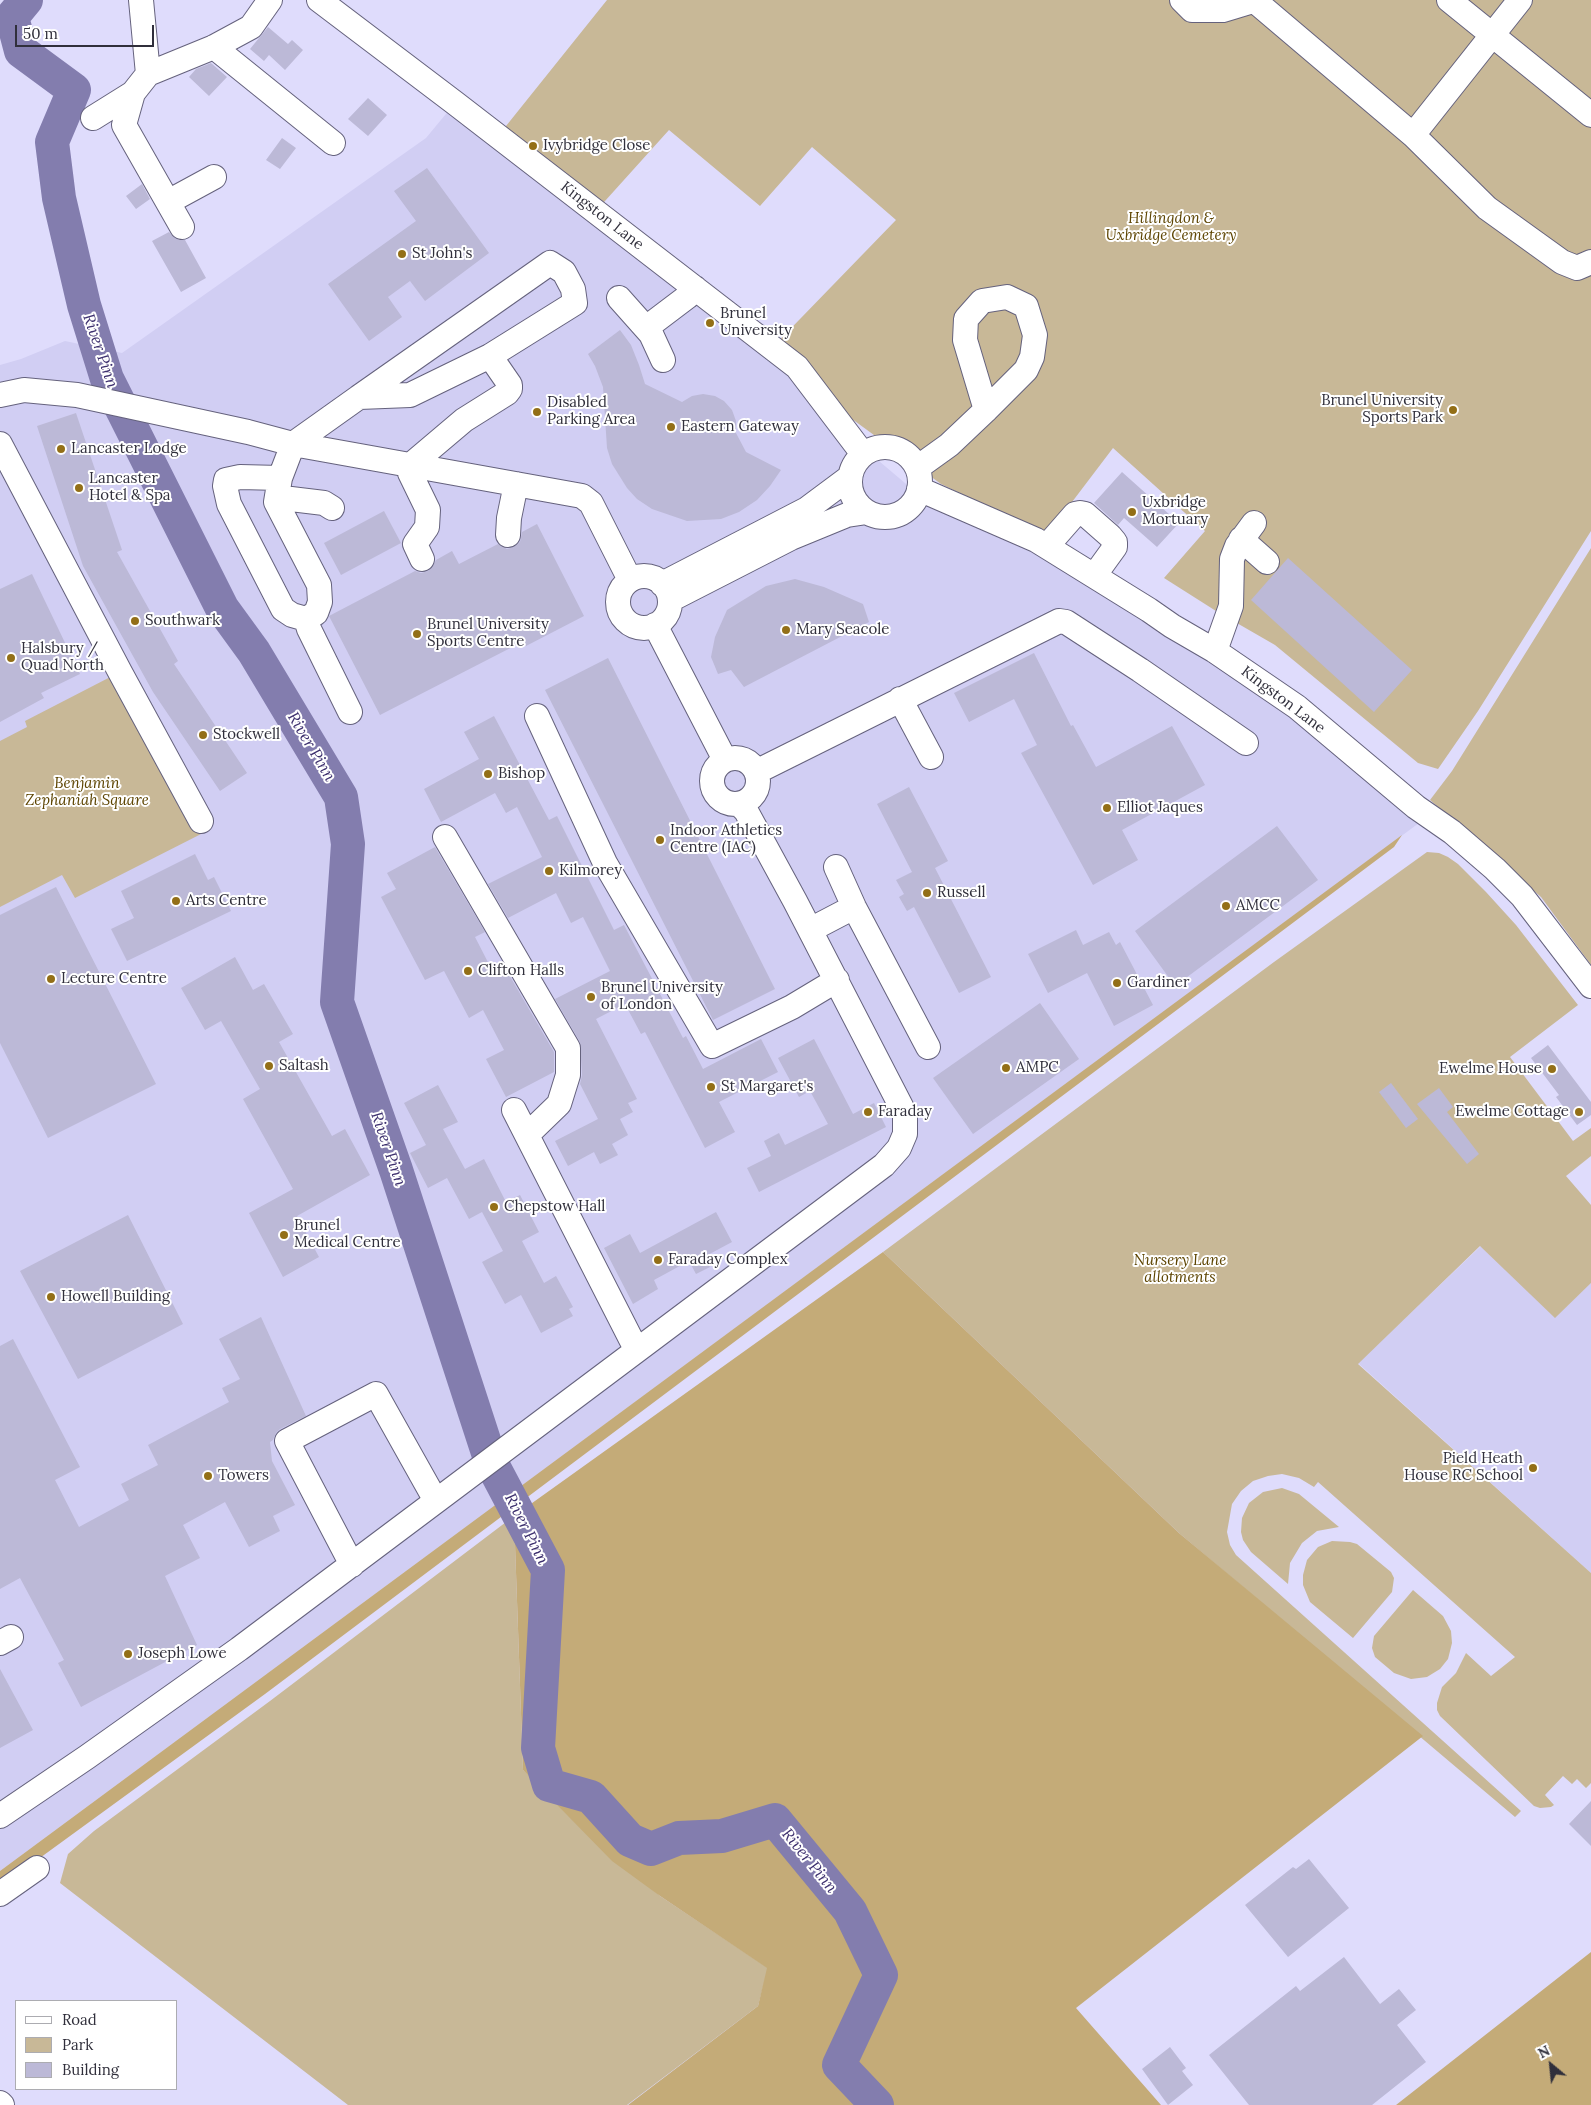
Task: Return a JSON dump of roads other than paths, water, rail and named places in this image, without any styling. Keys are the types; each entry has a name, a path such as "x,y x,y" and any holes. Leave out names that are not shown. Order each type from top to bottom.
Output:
{"street":[{"path":"140,0 148,74"},
{"path":"93,118 133,93 148,74 214,47 251,27 270,0"},
{"name":"Kingston Lane","path":"319,0 455,102 797,367 863,454 883,447 893,448 907,456 918,478 1047,546 1172,626 1215,651 1296,707 1416,807 1452,832 1495,869 1522,896 1591,986"},
{"path":"1182,0 1192,10 1223,10 1256,0 1413,135 1487,208 1562,262 1577,268 1591,262"},
{"path":"1449,0 1591,115"},
{"path":"1413,135 1520,0"},
{"path":"214,47 333,143"},
{"path":"133,93 124,125 182,227"},
{"path":"168,202 214,177"},
{"path":"280,478 240,477 226,480 225,486 229,504 283,609 292,615 306,619 316,613 320,602 319,585 276,502 280,478 293,444 359,396 550,263 564,272 573,289 576,303 490,356 410,395 359,396"},
{"path":"646,328 687,297 694,288"},
{"path":"619,298 651,334 663,360"},
{"path":"422,558 415,544 427,527 428,510 410,473 412,464 464,420 507,393 510,389 510,385 490,356"},
{"path":"0,395 24,390 77,395 248,432 293,444 582,496 591,503 630,580"},
{"path":"863,454 854,464 850,477 853,497 867,512 877,516 898,514 911,503 918,478 986,410"},
{"path":"0,444 200,821"},
{"path":"666,592 807,509 850,477"},
{"path":"508,535 509,518 516,484"},
{"path":"276,502 291,499 324,503 332,508"},
{"path":"666,592 847,515 867,512"},
{"path":"1047,546 1075,514 1085,514 1110,536 1115,542 1116,547 1094,576"},
{"path":"1215,651 1231,606 1232,559 1247,531 1267,562"},
{"path":"646,576 655,578 666,592 666,616 655,625 647,628 638,627 630,623 621,613 618,603 620,594 630,580 646,576"},
{"path":"306,619 309,629 350,712"},
{"path":"756,772 1051,624 1062,621 1140,670 1246,743"},
{"path":"655,625 725,760"},
{"path":"900,699 932,758"},
{"path":"537,716 605,863 712,1046 792,1007 837,980"},
{"path":"739,759 751,765 756,772 758,781 746,801 725,802 718,797 712,788 713,774 725,760 739,759"},
{"path":"0,1816 87,1757 237,1644 277,1611 352,1565 884,1165 899,1148 905,1134 905,1114 795,901 784,864 746,801"},
{"path":"445,837 568,1048 568,1075 559,1104 526,1135"},
{"path":"836,867 854,907 928,1047"},
{"path":"810,930 854,907"},
{"path":"514,1110 636,1350"},
{"path":"352,1565 287,1441 376,1394 436,1501"},
{"path":"0,1894 37,1868"}],"waterway":[{"name":"River Pinn","path":"26,0 12,17 21,51 74,90 52,142 59,198 84,305 107,379 222,608 254,652 341,797 348,844 337,1002 396,1170 491,1462 548,1570 538,1748 549,1785 591,1797 630,1840 651,1849 679,1838 722,1836 775,1820 850,1911 881,1975 839,2065 877,2105"}],"place":[{"name":"Ivybridge Close","path":"533,146"},
{"name":"St John's","path":"402,254"},
{"name":"Brunel University","path":"710,323"},
{"name":"Brunel University Sports Park","path":"1453,410"},
{"name":"Disabled Parking Area","path":"537,412"},
{"name":"Eastern Gateway","path":"671,427"},
{"name":"Lancaster Lodge","path":"61,449"},
{"name":"Lancaster Hotel & Spa","path":"79,488"},
{"name":"Uxbridge Mortuary","path":"1132,512"},
{"name":"Southwark","path":"135,621"},
{"name":"Mary Seacole","path":"786,630"},
{"name":"Brunel University Sports Centre","path":"417,634"},
{"name":"Halsbury / Quad North","path":"11,658"},
{"name":"Stockwell","path":"203,735"},
{"name":"Bishop","path":"488,774"},
{"name":"Elliot Jaques","path":"1107,808"},
{"name":"Indoor Athletics Centre (IAC)","path":"660,840"},
{"name":"Kilmorey","path":"549,871"},
{"name":"Russell","path":"927,893"},
{"name":"Arts Centre","path":"176,901"},
{"name":"AMCC","path":"1226,906"},
{"name":"Clifton Halls","path":"468,971"},
{"name":"Lecture Centre","path":"51,979"},
{"name":"Gardiner","path":"1117,983"},
{"name":"Brunel University of London","path":"591,997"},
{"name":"Saltash","path":"269,1066"},
{"name":"AMPC","path":"1006,1068"},
{"name":"Ewelme House","path":"1552,1069"},
{"name":"St Margaret's","path":"711,1087"},
{"name":"Faraday","path":"868,1112"},
{"name":"Ewelme Cottage","path":"1579,1112"},
{"name":"Chepstow Hall","path":"494,1207"},
{"name":"Brunel Medical Centre","path":"284,1235"},
{"name":"Faraday Complex","path":"658,1260"},
{"name":"Howell Building","path":"51,1297"},
{"name":"Pield Heath House RC School","path":"1533,1468"},
{"name":"Towers","path":"208,1476"},
{"name":"Joseph Lowe","path":"128,1654"}],"park label":[{"name":"Hillingdon & Uxbridge Cemetery","path":"1171,228"},
{"name":"Benjamin Zephaniah Square","path":"87,792"},
{"name":"Nursery Lane allotments","path":"1180,1270"}]}
